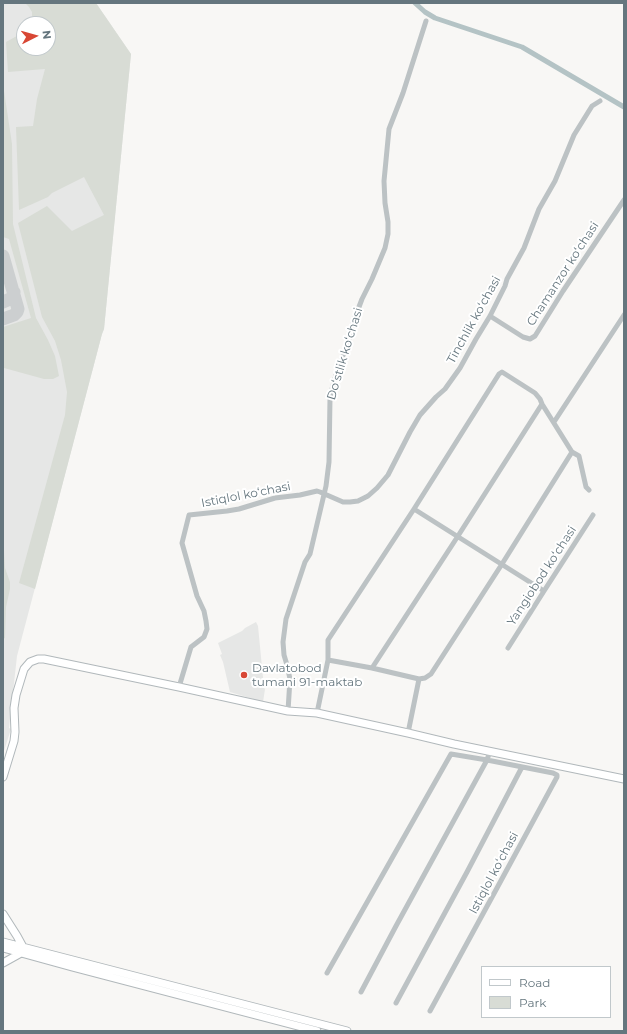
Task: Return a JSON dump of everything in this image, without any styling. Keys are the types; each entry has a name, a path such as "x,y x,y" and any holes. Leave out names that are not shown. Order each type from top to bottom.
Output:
{"street":[{"name":"Doʻstlik koʻchasi","path":"288,711 290,679 282,642 289,607 305,562 310,554 326,486 329,462 330,398 339,365 348,344 359,306 385,248 388,234 388,222 384,181 390,129 426,21"},
{"name":"Tinchlik koʻchasi","path":"324,493 343,502 358,500 368,496 377,488 388,474 420,415 445,389 460,368 490,316 507,279 524,248 539,210 555,181 574,135 592,106 600,101"},
{"name":"Chamanzor koʻchasi","path":"490,316 523,337 530,339 535,336 563,291 624,200"},
{"path":"554,422 624,315"},
{"path":"317,714 328,660 328,640 414,509 499,374 502,372 504,373 535,393 540,399 572,452 579,456 586,486 589,490"},
{"path":"372,668 542,404"},
{"path":"328,660 419,679 425,678 431,674 572,452"},
{"name":"Istiqlol koʻchasi","path":"179,687 191,647 204,637 207,629 204,611 197,596 182,543 189,515 239,509 281,496 317,492 324,493"},
{"path":"414,509 544,591"},
{"name":"Yangiobod koʻchasi","path":"508,648 593,515"},
{"path":"3,777 14,741 14,708 16,695 24,669 30,662 38,659 44,659 288,711 317,714 624,779"},
{"path":"408,733 419,679"},
{"path":"361,992 487,760 490,751"},
{"name":"Istiqlol koʻchasi","path":"328,973 451,754 557,775 430,1011"},
{"name":"Istiqlol koʻchasi","path":"396,1003 522,767"},
{"path":"3,914 17,936 22,950"},
{"path":"3,942 22,950 317,1031"},
{"path":"3,948 22,950 347,1031"},
{"path":"3,963 22,950"}],"shaded area":[{"path":"3,3 96,3 131,54 104,329 17,656 9,728 11,729 3,754"},
{"name":"Davlatobod tumani 91-maktab","path":"256,622 258,626 265,689 263,702 230,692 220,655 222,654 218,643"}],"green space":[{"path":"25,3 96,3 131,54 104,329 35,589 19,583 65,415 67,392 61,360 55,341 42,317 18,223 47,206 72,231 104,215 84,177 52,193 48,197 19,210 16,127 33,126 37,99 45,69 8,72 6,42 16,36 16,56 56,56 56,16 32,16 32,12"},
{"path":"3,84 12,144 13,224 36,318 55,356 59,376 53,379 44,379 4,368 3,373 3,327 31,318 9,239 3,237"},
{"path":"3,551 5,568 10,582 10,589 6,607 5,638 3,639"}],"waterway":[{"path":"415,3 435,18 522,47 624,107"}],"taxiway":[{"path":"3,256 18,309 14,315 3,319"},
{"path":"3,302 10,299 14,292"}],"place":[{"name":"Davlatobod tumani 91-maktab","path":"244,675"}]}
